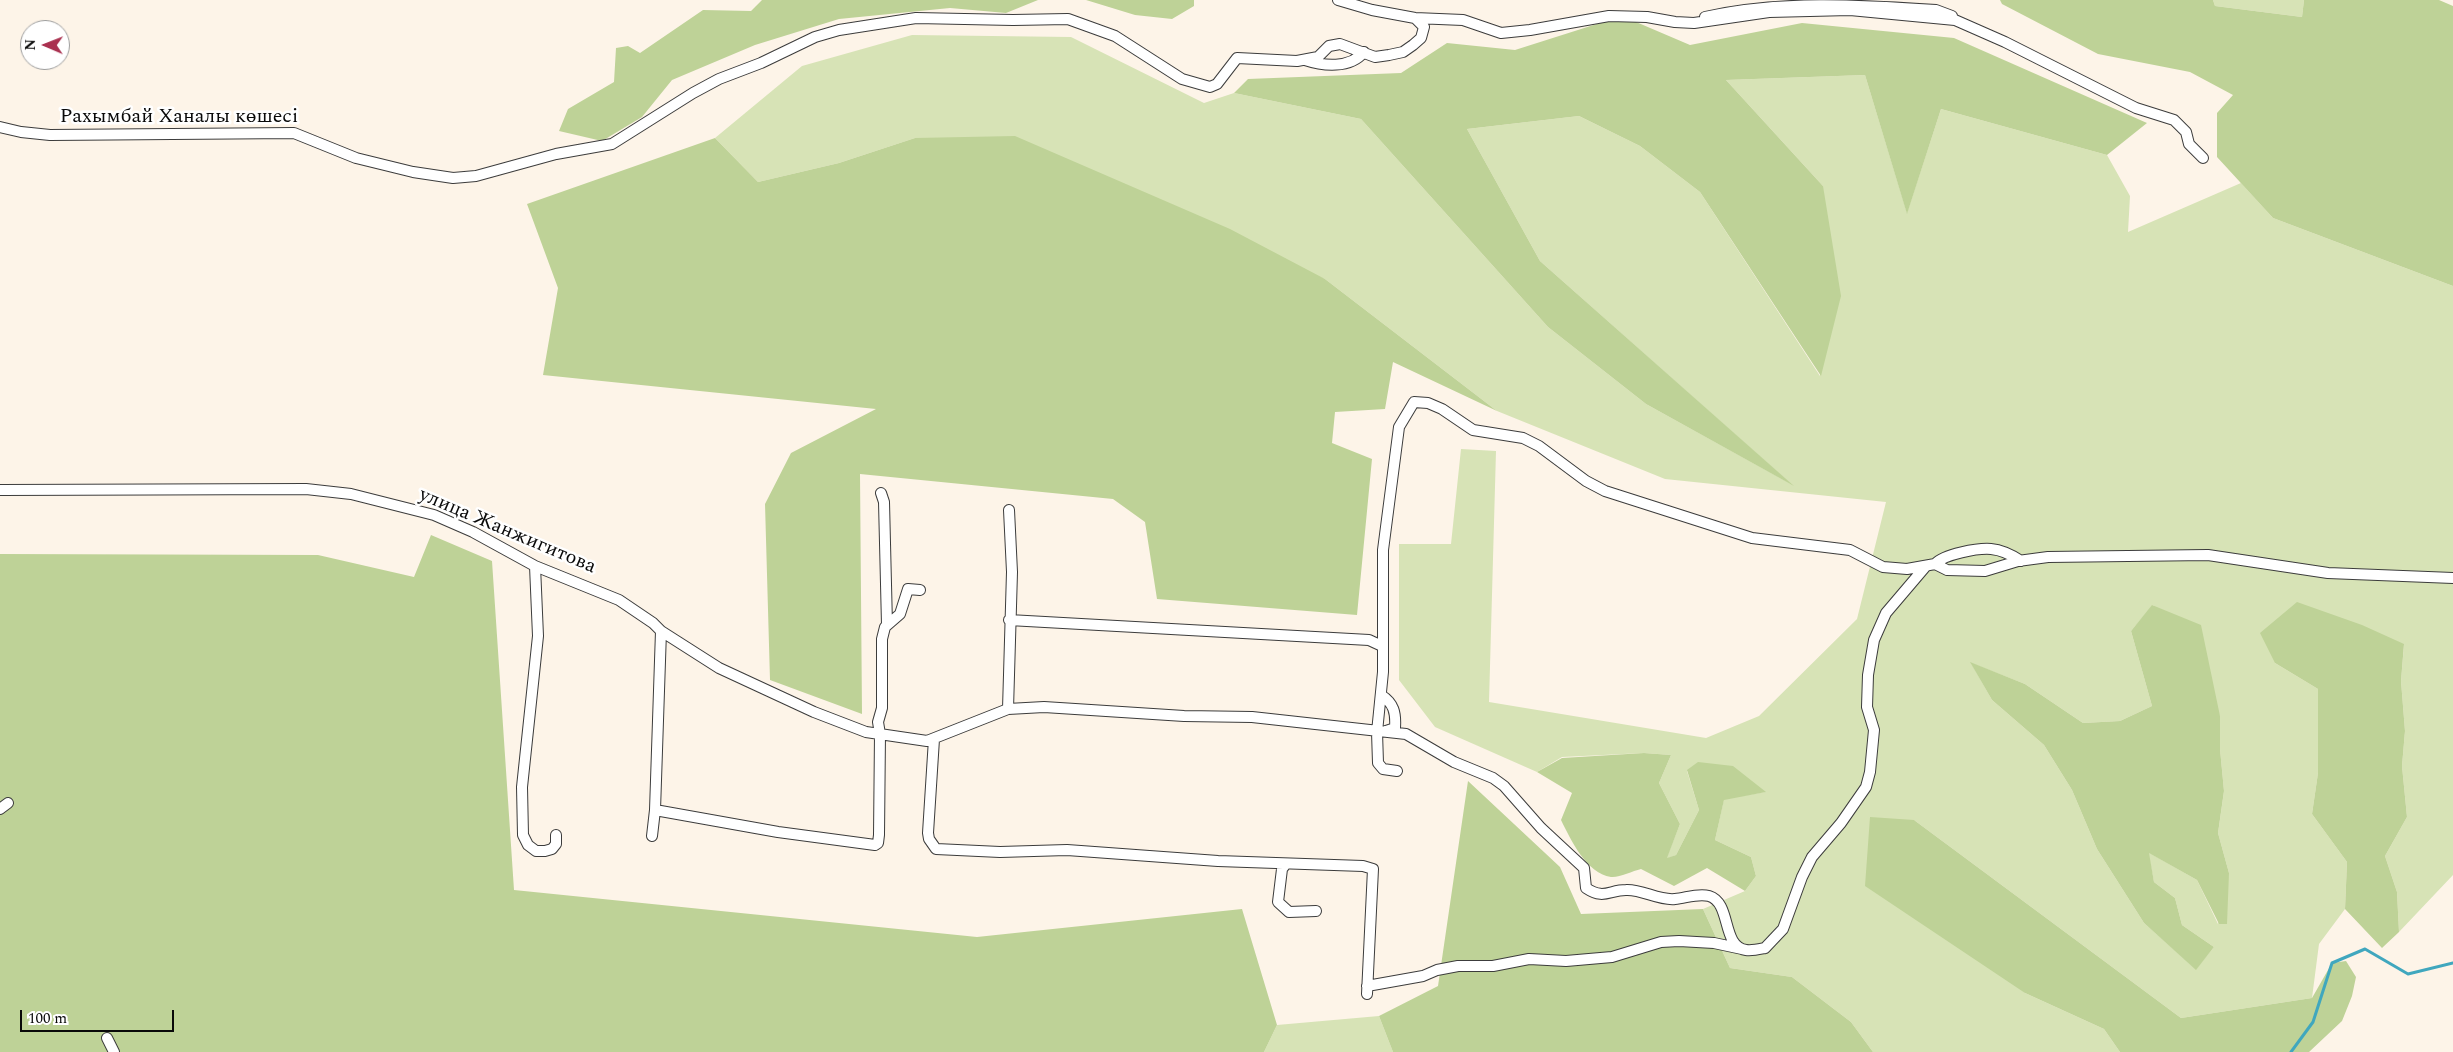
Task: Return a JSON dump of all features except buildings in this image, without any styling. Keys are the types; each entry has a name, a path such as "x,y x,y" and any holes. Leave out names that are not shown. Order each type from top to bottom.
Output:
{"street":[{"path":"1338,0 1372,10 1415,18 1463,20 1501,33 1530,30 1609,16 1647,17 1674,22 1694,23 1769,12 1806,10 1850,10 1959,22 2136,108 2174,120 2186,132 2189,144 2203,158"},
{"name":"Рахымбай Ханалы көшесі","path":"0,127 21,132 50,134 294,132 356,158 440,177 465,177 556,154 612,144 692,93 719,79 762,63 828,33 916,18 1068,19 1115,36 1182,78 1210,87 1217,84 1238,58 1304,60"},
{"path":"1304,60 1318,57 1329,46 1340,44 1375,56 1403,52 1421,38 1424,27 1415,18"},
{"path":"1304,60 1317,64 1338,65 1359,58 1364,52"},
{"path":"1397,771 1383,769 1378,763 1382,732 1378,721 1381,695 1383,550 1399,427 1414,402 1428,403 1442,408 1473,430 1523,438 1539,446 1586,481 1605,492 1716,528 1774,542 1850,550 1883,567 1907,569 1931,565 1947,570 1985,571 2021,561 2048,557 2208,556 2328,572 2453,578"},
{"name":"улица Жанжигитова","path":"0,490 143,488 326,490 372,499 434,515 473,532 536,566 612,596 653,623 660,631 707,661 774,694 854,728 921,741 934,739"},
{"path":"655,810 778,832 878,844 880,734 878,722 882,708 882,639 887,625 884,502 881,493"},
{"path":"1008,709 1009,620 1012,572 1009,510"},
{"path":"1745,950 1734,942 1718,901 1709,896 1674,899 1627,890 1612,894 1592,891 1586,888 1584,868 1546,833 1504,786 1493,778 1454,762 1418,739 1406,734 1252,717 1184,716 1044,707 1008,709 934,739 928,833 929,839 936,849 1000,852 1067,850 1286,864 1363,866 1373,869 1367,990 1458,966 1494,966 1529,959 1566,962 1612,957 1661,942 1714,943 1745,950 1765,948 1783,929 1802,876 1812,857 1841,823 1866,787 1870,772 1874,730 1867,707 1868,675 1874,640 1886,613 1931,565 1939,559 1990,549 2002,551 2021,561"},
{"path":"536,566 538,636 522,787 523,835 528,844 536,851 552,849 556,844 556,836"},
{"path":"887,625 900,614 908,589 920,590"},
{"path":"1009,620 1369,640 1382,646"},
{"path":"652,836 655,810 660,631"},
{"path":"1381,695 1388,699 1396,716 1395,728 1382,732"},
{"path":"1286,864 1282,869 1278,902 1289,912 1316,911"},
{"path":"107,1038 114,1052"}],"green space":[{"path":"762,0 1038,0 1006,13 950,8 839,19 755,45 672,80 642,117 602,141 559,131 568,109 614,82 616,48 628,46 640,53 703,10 751,11"},
{"path":"1086,0 1194,0 1194,6 1172,19 1135,15"},
{"path":"2000,0 2213,0 2215,6 2302,17 2304,0 2439,0 2453,6 2453,286 2273,218 2217,157 2217,113 2233,95 2190,72 2098,54 2002,4"},
{"path":"2213,0 2304,0 2302,17 2215,6"},
{"path":"1622,16 1690,45 1802,23 1954,38 2147,123 2107,155 1941,109 1907,214 1865,75 1726,80 1823,186 1841,296 1821,376 1700,192 1640,146 1579,116 1467,129 1540,261 1794,486 1646,404 1548,327 1361,119 1234,93 1248,79 1401,73 1447,43 1515,50"},
{"path":"912,35 1071,37 1204,103 1234,93 1361,119 1548,327 1646,404 1791,484 1540,261 1467,129 1579,116 1640,146 1700,192 1820,376 1823,186 1726,80 1865,75 1907,213 1941,109 2107,155 2130,196 2128,232 2241,183 2273,218 2453,286 2453,875 2399,932 2397,892 2385,856 2407,817 2402,766 2405,731 2401,681 2404,645 2275,663 2318,689 2318,773 2312,814 2347,862 2345,909 2319,944 2312,998 2181,1018 1914,820 2025,993 2104,1029 2120,1052 1873,1052 1851,1022 1792,977 1730,968 1703,909 1745,891 1756,876 1751,857 1715,840 1724,799 1765,792 1687,771 1699,810 1676,855 1666,859 1680,824 1659,783 1671,755 1644,753 1562,757 1537,772 1435,727 1399,680 1399,544 1451,544 1461,449 1496,451 1489,702 1706,738 1759,716 1857,619 1886,502 1665,479 1497,411 1325,279 915,138 839,163 758,182 715,138 802,66","holes":["2153,605 2220,716 2220,749 2224,791 2218,833 2229,873 2218,924 2197,880 2148,852 2154,882 2175,898 2182,925 2214,947 2196,969 2144,923 2097,849 2072,790 2044,745 1992,700 1971,663 2025,684 2083,723 2120,721 2152,706 2131,631"]},
{"path":"1015,136 1230,229 1325,279 1497,411 1393,362 1385,409 1335,412 1332,443 1372,459 1357,615 1157,599 1145,522 1113,499 860,474 862,714 770,680 765,504 791,453 876,409 543,375 558,288 527,204 715,138 758,182 839,163 915,138"},
{"path":"431,535 492,561 514,890 977,937 1242,909 1277,1025 1264,1052 0,1052 0,554 318,555 414,577"},
{"path":"2297,602 2362,625 2404,644 2401,681 2405,731 2402,766 2407,817 2385,856 2397,892 2399,932 2382,948 2345,909 2347,862 2312,814 2318,773 2318,689 2275,663 2260,633"},
{"path":"2152,605 2201,625 2220,716 2220,749 2224,791 2218,833 2229,873 2227,924 2219,924 2197,880 2149,853 2154,882 2175,898 2182,925 2214,947 2196,970 2144,923 2097,849 2072,790 2044,745 1992,700 1970,662 2025,684 2083,723 2120,721 2152,706 2131,631"},
{"path":"1644,753 1671,755 1659,783 1680,824 1667,858 1676,855 1699,810 1687,770 1698,762 1733,766 1766,792 1724,800 1715,840 1751,857 1756,876 1745,891 1707,868 1674,886 1641,869 1611,877 1594,869 1580,854 1561,820 1572,793 1537,772 1562,758"},
{"path":"1468,781 1560,867 1581,914 1703,909 1730,968 1792,977 1851,1022 1873,1052 1393,1052 1379,1016 1438,986"},
{"path":"1870,817 1914,820 2181,1018 2312,998 2332,963 2346,961 2356,977 2352,996 2342,1021 2309,1052 2120,1052 2104,1029 2025,993 1865,886"},
{"path":"1379,1016 1393,1052 1264,1052 1277,1025"}],"waterway":[{"path":"2291,1052 2313,1022 2332,963 2365,949 2408,974 2453,963"}]}
